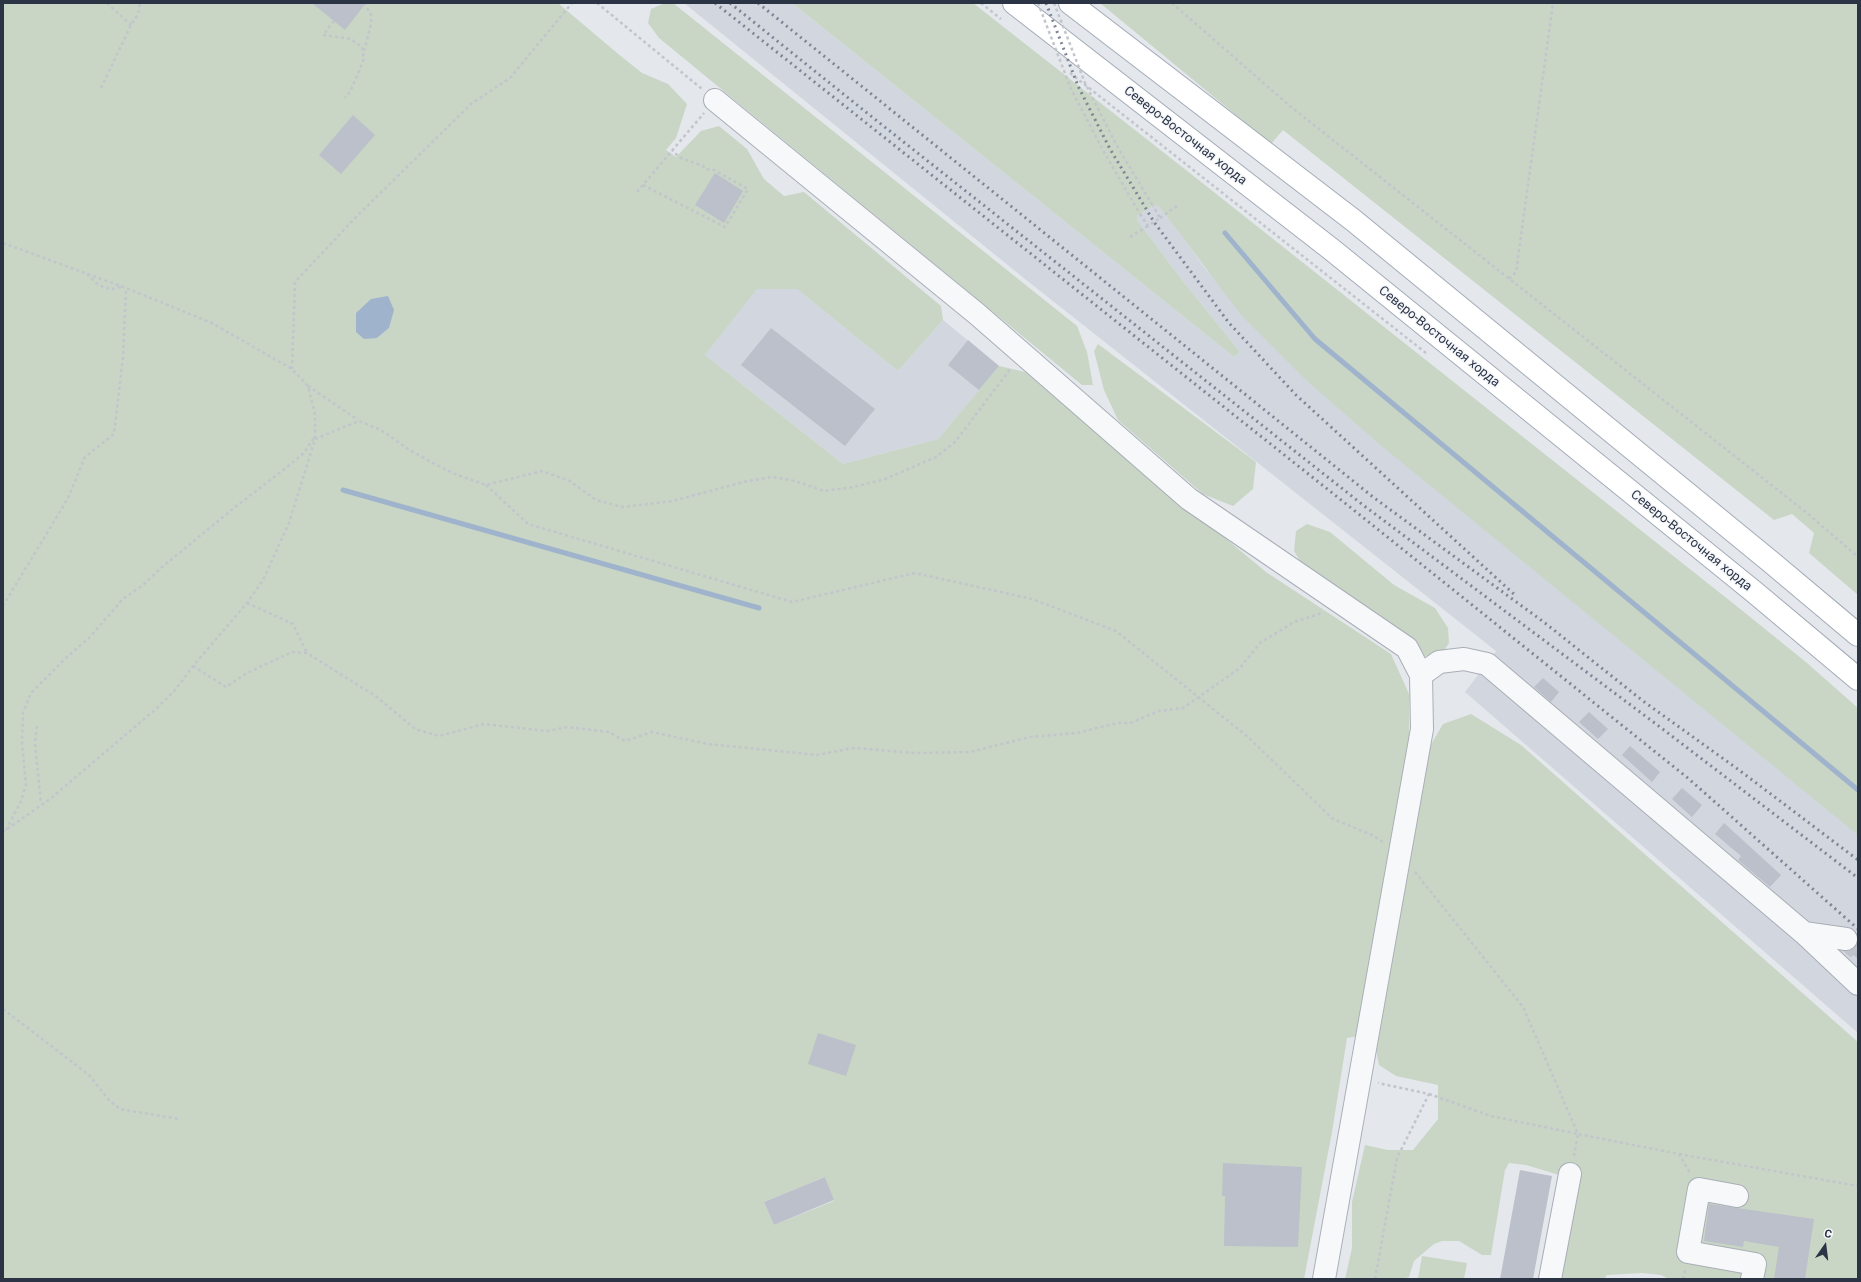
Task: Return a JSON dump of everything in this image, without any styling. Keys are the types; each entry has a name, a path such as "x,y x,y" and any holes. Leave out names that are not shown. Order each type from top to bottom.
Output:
{"main road":[{"path":"1070,3 1353,220 1772,562 1858,636"},
{"name":"Северо-Восточная хорда","path":"1010,13 1331,249 1753,591 1858,679"}],"street":[{"path":"715,100 977,314 1189,499 1407,648 1421,675 1422,729 1324,1279"},
{"path":"1421,675 1439,662 1464,659 1487,664 1804,934 1858,984"},
{"path":"1804,934 1846,939"},
{"path":"1550,1279 1570,1174"},
{"path":"1737,1196 1699,1189 1688,1252 1755,1264 1752,1279"}],"path":[{"path":"107,3 131,25"},
{"path":"101,88 131,25 138,14 140,3"},
{"path":"292,369 295,282 354,218 471,104 510,78 572,3"},
{"path":"597,3 715,100 637,192"},
{"path":"981,3 1010,13"},
{"path":"1038,3 1071,89 1104,152 1148,226"},
{"path":"1054,3 1085,83 1117,146 1160,218"},
{"path":"1172,3 1291,107 1807,513 1858,557"},
{"path":"1509,279 1516,272 1553,3"},
{"path":"345,98 350,92 364,59 364,46 371,24 371,14 365,4"},
{"path":"334,21 323,35 351,39 362,47 364,59"},
{"path":"1056,62 1431,357"},
{"path":"643,185 726,227 748,189 714,170 706,169 703,166 681,158 672,151"},
{"path":"1130,238 1177,206"},
{"path":"3,243 126,288 212,323 292,369 308,386 359,421 380,430 408,449 433,463 455,474 486,485 528,524 792,602 915,572 1032,599 1116,631 1248,737 1333,819 1372,835 1400,853 1523,1007 1578,1134"},
{"path":"86,274 96,283 105,288 113,289 121,287"},
{"path":"3,606 68,498 85,457 114,434 123,357 126,288"},
{"path":"486,485 542,471 570,481 596,500 622,507 674,501 743,482 772,477 795,481 824,491 854,487 885,479 936,457 955,442 1023,354"},
{"path":"3,832 41,805 157,708 176,689 193,666 247,603 263,580 289,523 315,438 315,414 308,386"},
{"path":"6,830 21,801 26,785 22,743 23,713 31,693 68,656 89,638 123,599 143,585 161,568 304,453 315,438 359,421"},
{"path":"247,603 293,624 307,653"},
{"path":"193,666 226,687 247,673 292,652 307,653 377,697 415,729 439,736 484,724 547,731 568,727 608,732 625,741 652,732 708,744 817,755 853,748 915,753 970,752 1030,737 1077,733 1117,723 1130,723 1160,711 1183,708 1198,696 1240,668 1260,643 1294,622 1345,605"},
{"path":"37,726 35,742 41,805"},
{"path":"3,1009 89,1075 108,1100 120,1109 179,1120"},
{"path":"1360,1079 1429,1094 1491,1116 1679,1154 1858,1186"},
{"path":"1375,1279 1397,1158 1429,1094"},
{"path":"1679,1154 1699,1189"}],"shaded area":[{"path":"684,3 792,3 1234,357 1240,352 1182,280 1137,220 1138,215 1155,205 1159,205 1207,271 1858,814 1858,1033 1465,692 1496,651 1025,279"},
{"path":"757,288 797,289 898,371 943,320 999,366 938,439 843,464 705,355"}],"green space":[{"path":"3,3 558,3 642,73 668,84 687,104 676,138 666,150 676,157 701,131 719,126 747,149 764,179 784,196 804,192 941,306 943,320 898,371 797,289 757,289 705,355 843,464 938,439 999,366 1025,372 1266,572 1391,654 1409,694 1409,742 1429,748 1443,724 1471,714 1521,745 1858,1042 1858,1279 1669,1279 1661,1275 1642,1273 1607,1275 1604,1279 1554,1279 1569,1178 1526,1165 1509,1163 1505,1170 1491,1255 1482,1255 1459,1241 1442,1241 1434,1244 1414,1261 1409,1277 1403,1279 1345,1279 1352,1248 1352,1202 1365,1145 1388,1150 1413,1150 1438,1119 1438,1085 1396,1076 1379,1065 1373,1034 1347,1038 1332,1132 1304,1279 3,1279","holes":["389,328 377,338 364,338","825,1177 834,1201 774,1225 764,1202"]},
{"path":"665,3 673,3 1077,326 1087,352 1093,385 1082,385 659,38 648,23 651,9"},
{"path":"792,3 973,3 1739,608 1807,663 1858,708 1858,835 1378,443 1305,379 1241,315 1159,206 1155,205 1138,215 1137,220 1182,280 1240,352 1234,357"},
{"path":"1100,3 1858,3 1858,595 1809,553 1814,533 1792,514 1774,520 1283,130 1271,144"},
{"path":"1098,344 1256,462 1253,489 1233,506 1203,494 1118,420 1104,390 1094,351"},
{"path":"1307,524 1330,532 1394,585 1435,608 1448,628 1449,643 1441,655 1423,656 1380,615 1304,567 1294,551 1296,531"},
{"path":"1422,1256 1467,1263 1464,1279 1418,1279"}],"water":[{"path":"388,296 394,310 389,328 377,338 364,339 356,332 356,313 371,299"}],"building":[{"path":"312,3 366,3 345,30"},
{"path":"353,115 375,135 341,174 319,155"},
{"path":"715,173 743,191 724,223 695,205"},
{"path":"771,328 875,409 845,446 741,365"},
{"path":"968,340 999,366 979,390 948,365"},
{"path":"1543,678 1559,692 1551,702 1534,687"},
{"path":"1589,712 1608,729 1598,739 1579,722"},
{"path":"1630,746 1660,772 1652,782 1622,755"},
{"path":"1682,788 1702,805 1692,817 1672,799"},
{"path":"1724,823 1781,875 1770,887 1738,860 1741,856 1715,834"},
{"path":"1858,942 1858,959 1849,951 1856,947"},
{"path":"818,1033 856,1045 846,1076 808,1064"},
{"path":"1223,1163 1302,1167 1298,1247 1224,1246 1225,1196 1222,1196"},
{"path":"1520,1170 1552,1176 1533,1279 1500,1279"},
{"path":"825,1177 834,1200 774,1225 764,1202"},
{"path":"1709,1204 1814,1219 1805,1279 1774,1279 1779,1247 1744,1241 1743,1247 1704,1241"}],"waterway":[{"path":"1225,233 1315,339 1858,790"},
{"path":"343,490 759,608"}],"tunnel":[{"path":"1846,939 1858,949"}],"railway":[{"path":"715,3 1360,515 1689,779 1858,929"},
{"path":"730,3 1363,505 1656,724 1858,878"},
{"path":"758,3 1373,497 1545,623 1643,701 1739,770 1858,860"},
{"path":"1046,3 1078,86 1110,149 1154,222 1229,323 1296,395 1516,596"}]}
